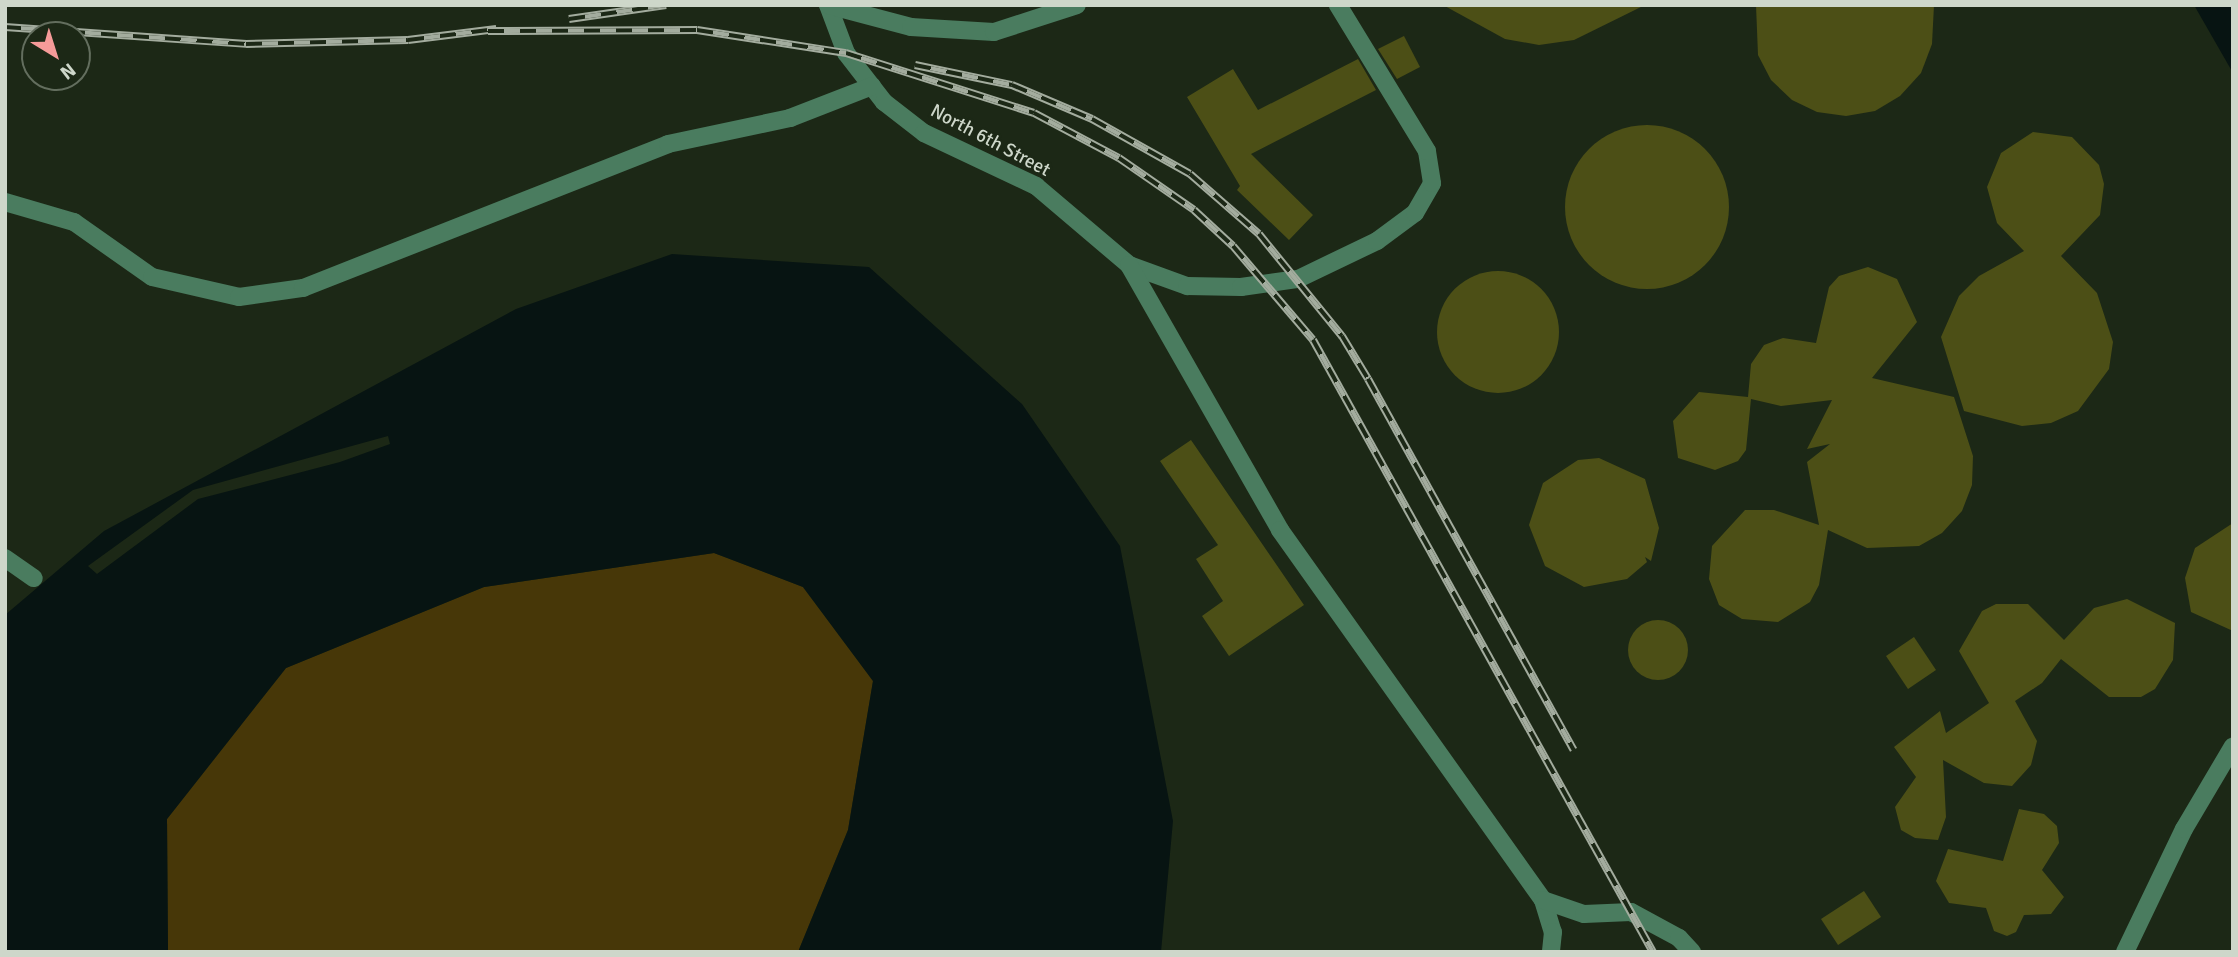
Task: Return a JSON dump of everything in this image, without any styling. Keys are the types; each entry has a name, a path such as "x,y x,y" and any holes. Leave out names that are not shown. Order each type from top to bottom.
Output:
{"lane":[{"path":"828,5 911,27 994,32 1077,5"},
{"name":"North 6th Street","path":"828,5 846,53 872,86 924,133 1036,186 1129,265"},
{"path":"1129,265 1187,286 1268,286 1325,268 1377,241 1415,213 1432,183 1427,150 1338,5"},
{"path":"5,202 74,222 152,277 239,297 303,288 668,144 790,118 872,86"},
{"path":"1129,265 1280,530 1543,900 1553,932 1551,952"},
{"path":"5,558 34,578"},
{"path":"2125,952 2184,828 2233,746"},
{"path":"1543,900 1584,914 1631,912 1679,938 1692,952"}],"shaded area":[{"path":"2194,5 2233,5 2233,73"},
{"path":"672,254 869,267 1022,404 1120,546 1173,821 1161,952 798,952 848,830 873,681 803,587 714,553 484,587 286,668 167,819 168,952 5,952 5,615 104,531 516,309"},
{"path":"714,553 803,587 873,681 848,830 798,952 168,952 167,819 286,668 484,587"}],"pier":[{"path":"388,436 390,444 340,462 198,499 97,574 88,566 193,490"}],"building":[{"path":"1443,5 1645,5 1574,40 1539,45 1505,39"},
{"path":"1756,5 1934,5 1932,44 1921,73 1900,96 1875,111 1846,116 1817,112 1792,100 1771,80 1758,55"},
{"path":"1404,36 1420,67 1397,79 1378,49"},
{"path":"1358,59 1376,90 1251,154 1313,215 1289,240 1237,190 1240,186 1187,97 1233,69 1258,110"},
{"path":"1647,125 1679,131 1693,138 1705,149 1716,161 1723,175 1729,207 1723,239 1716,253 1705,265 1693,276 1679,283 1647,289 1615,283 1601,276 1589,265 1578,253 1571,239 1565,207 1571,175 1578,161 1589,149 1601,138 1615,131"},
{"path":"2033,132 2072,137 2099,165 2104,184 2100,215 2061,256 2097,293 2113,342 2109,369 2078,411 2051,423 2022,426 1964,411 1941,337 1959,296 1979,276 2024,251 1997,223 1987,187 2001,153"},
{"path":"1868,267 1897,279 1917,322 1872,378 1954,397 1973,456 1972,485 1962,511 1942,533 1919,546 1867,548 1828,530 1819,585 1810,602 1778,622 1742,619 1719,605 1709,579 1712,546 1745,510 1774,510 1819,525 1807,462 1830,444 1807,449 1832,400 1781,406 1751,399 1746,450 1738,461 1715,470 1678,458 1673,421 1699,392 1748,397 1751,364 1764,345 1783,338 1816,343 1829,287 1839,276"},
{"path":"1498,271 1522,275 1541,289 1555,308 1559,332 1555,356 1541,375 1522,389 1498,393 1474,389 1455,375 1441,356 1437,332 1441,308 1455,289 1474,275"},
{"path":"1191,440 1304,605 1229,656 1202,616 1223,601 1196,559 1218,545 1160,461"},
{"path":"1599,458 1645,479 1659,528 1651,561 1645,557 1647,562 1627,579 1584,587 1545,566 1529,525 1543,483 1578,460"},
{"path":"2233,523 2233,631 2191,612 2185,578 2195,548"},
{"path":"2127,599 2175,623 2173,660 2155,689 2141,697 2109,697 2061,659 2042,683 2015,701 2037,741 2031,765 2012,786 1984,783 1943,760 1946,817 1938,840 1915,838 1901,830 1895,807 1916,777 1894,747 1940,711 1946,733 1989,703 1959,651 1982,611 1996,604 2028,604 2064,640 2094,608"},
{"path":"1658,620 1679,629 1688,650 1679,671 1658,680 1637,671 1628,650 1637,629"},
{"path":"1914,637 1936,670 1908,689 1886,656"},
{"path":"2019,809 2044,814 2057,826 2059,843 2042,870 2064,897 2051,914 2024,915 2016,932 2007,936 1994,931 1986,908 1949,903 1936,881 1948,849 2003,861"},
{"path":"1864,891 1881,917 1838,945 1821,919"}],"railway":[{"path":"569,19 666,5"},
{"path":"5,27 246,44 408,40 496,29"},
{"path":"488,31 697,30 846,53 1034,113 1119,158 1194,210 1233,246 1313,340 1653,952"},
{"path":"915,65 1012,85 1092,119 1190,174 1259,234 1342,336 1574,750"}]}
